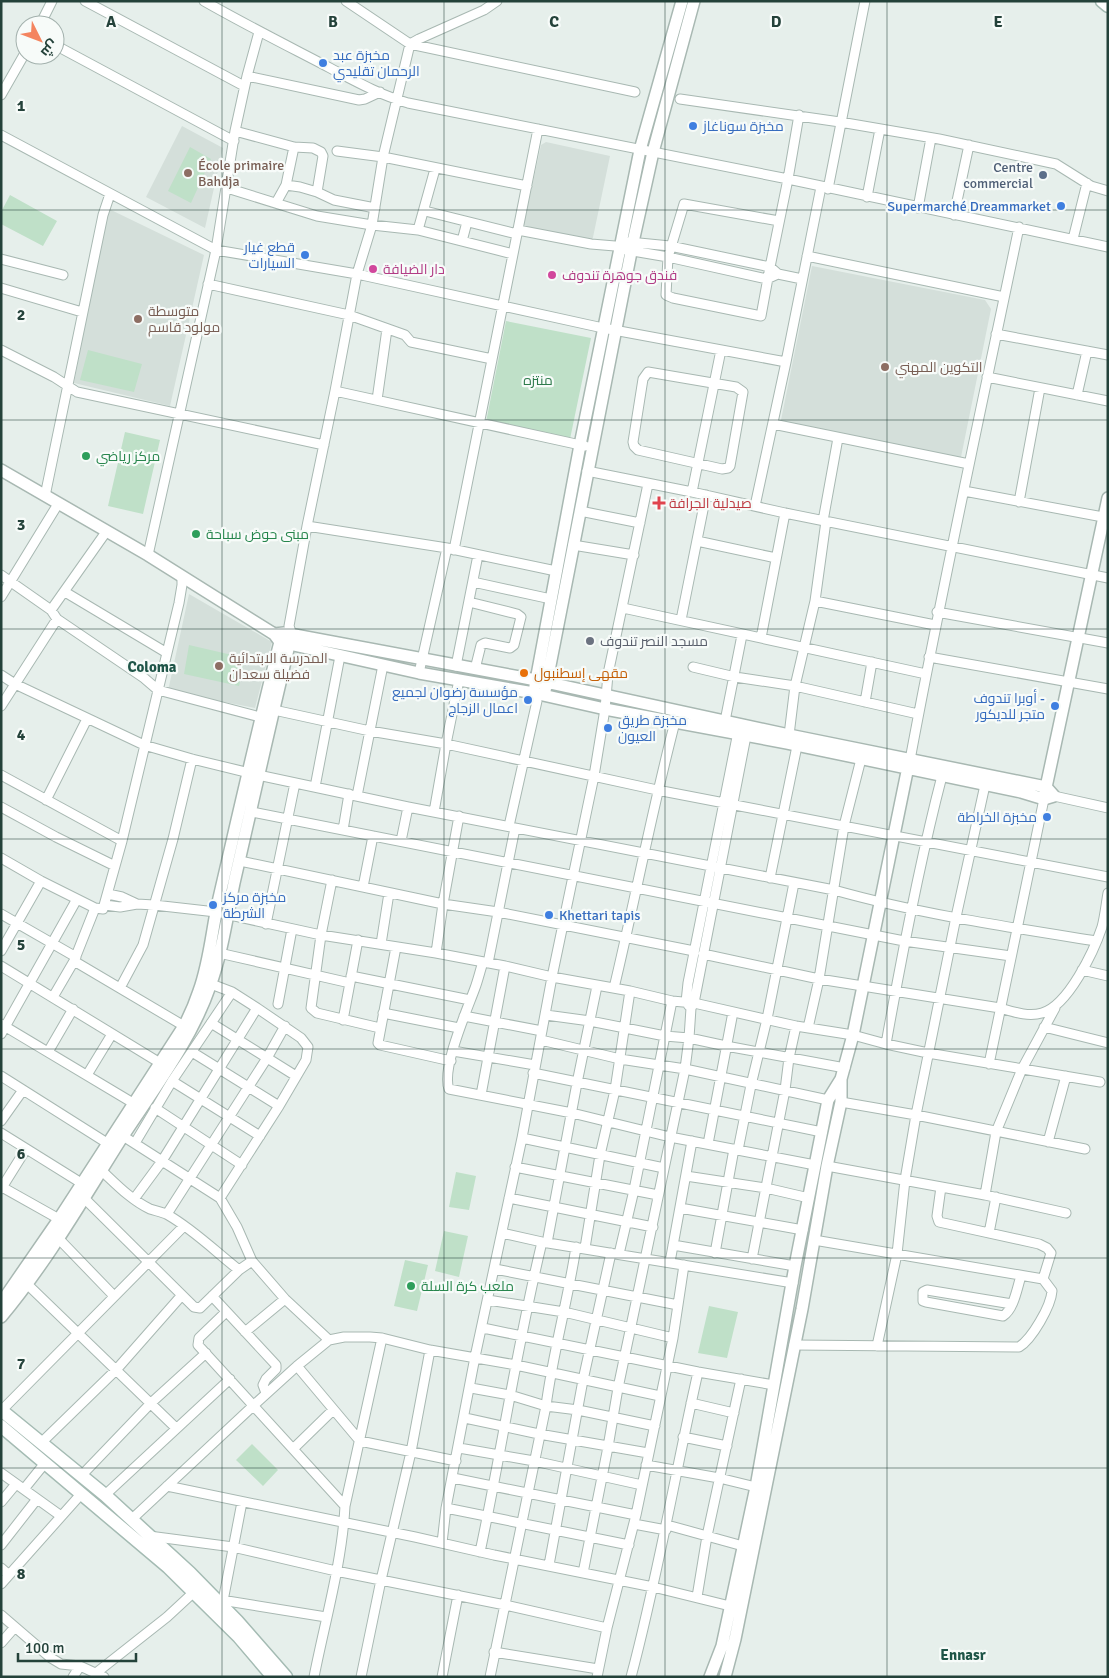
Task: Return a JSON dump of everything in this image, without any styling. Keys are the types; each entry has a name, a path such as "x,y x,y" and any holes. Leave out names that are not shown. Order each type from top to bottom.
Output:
{"main road":[{"path":"1102,1 1108,6"},
{"path":"1,1410 105,1494 190,1573 218,1600 286,1677"},
{"path":"1,1426 168,1567 240,1636 273,1677"}],"street":[{"path":"45,15 52,1"},
{"path":"85,1 244,86"},
{"path":"204,1 258,32 396,99 1108,247"},
{"path":"346,1 410,44 635,92"},
{"path":"410,44 484,10 496,1"},
{"path":"624,246 652,152 659,104 682,1"},
{"path":"694,1 659,104 640,150 609,328 592,447 573,545 559,587 524,761 512,827 509,862 486,962 459,1028 447,1084 449,1089 572,1113 670,1137 815,1165"},
{"path":"755,506 807,256 840,122 865,1"},
{"path":"148,555 216,250 244,86 258,32"},
{"path":"1,1303 59,1219 102,1170 164,1066 200,991 221,914 253,774 274,710 285,636 357,274 372,225 383,157 410,44"},
{"path":"65,49 235,136 294,147 313,148 321,152 323,156 317,192"},
{"path":"1,95 18,65"},
{"path":"247,76 360,100 380,92"},
{"path":"680,99 840,122 969,145 1056,164 1087,183 1108,192"},
{"path":"779,221 686,203 683,205 670,246 666,295 672,298 761,316 799,116"},
{"path":"419,673 450,549 492,359 538,129"},
{"path":"867,197 880,129"},
{"path":"1,134 216,250 357,274 503,307 786,362"},
{"path":"918,208 931,138"},
{"path":"954,215 969,145"},
{"path":"276,203 286,185 294,147"},
{"path":"337,151 383,157 527,186"},
{"path":"418,230 435,169"},
{"path":"1074,239 1087,183"},
{"path":"286,185 317,192 334,200 375,208"},
{"path":"227,188 318,216 418,230 513,254"},
{"path":"45,496 103,214 110,194"},
{"path":"424,211 518,232 591,244 670,246 770,267 778,274 802,279"},
{"path":"462,241 468,222"},
{"path":"725,1677 735,1639 794,1345 827,1166 841,1102 841,1079 863,987 1018,227"},
{"path":"624,246 767,279 778,274"},
{"path":"807,256 1004,297"},
{"path":"1,259 63,275"},
{"path":"208,284 349,315 405,335 411,342 492,359"},
{"path":"1,288 82,312"},
{"path":"541,682 551,599 559,587 556,571 580,445 609,328"},
{"path":"377,400 387,329"},
{"path":"996,334 1108,355"},
{"path":"1,350 54,377 77,392 90,396 324,445"},
{"path":"692,492 721,350"},
{"path":"1077,395 1087,351"},
{"path":"648,372 736,387 743,392 730,466 722,469 697,463 638,450 634,446 633,442 643,379 648,372"},
{"path":"988,377 1108,401"},
{"path":"1019,502 1040,388"},
{"path":"335,391 592,447"},
{"path":"773,424 969,464"},
{"path":"789,735 796,686 815,601 838,438"},
{"path":"1,470 285,636 340,656 675,722 789,735 861,759 908,764 942,776 985,785 1048,794"},
{"path":"587,472 692,492 785,514 1108,578"},
{"path":"442,1542 446,1508 594,776 605,709 608,674 648,484"},
{"path":"964,491 1103,517"},
{"path":"682,620 706,495"},
{"path":"989,1064 1018,929 1030,861 1048,794 1090,574 1104,531 1103,517 1108,498"},
{"path":"1,597 58,504"},
{"path":"580,511 640,523"},
{"path":"761,638 785,514"},
{"path":"307,526 450,549 556,571"},
{"path":"51,610 106,532"},
{"path":"697,541 776,558"},
{"path":"573,545 634,555"},
{"path":"456,666 478,555"},
{"path":"1,575 51,610 57,619 144,678 158,690 260,717"},
{"path":"3,862 95,908 103,910 122,842 179,603 182,576"},
{"path":"473,582 551,599"},
{"path":"65,592 167,653"},
{"path":"815,601 936,625"},
{"path":"469,602 517,614 521,617 514,645 510,648 485,642 482,645 475,669"},
{"path":"623,608 926,674"},
{"path":"938,612 1108,643"},
{"path":"1,706 57,619"},
{"path":"725,721 742,635"},
{"path":"285,636 422,659 541,682 725,721 743,730 797,746 826,747 1108,808"},
{"path":"1,1317 9,1293 27,1284 58,1238 85,1190 107,1143 133,1103 164,1066 200,1014 211,984 218,953 221,914 240,861 252,812 253,774 260,717 285,636"},
{"path":"315,788 340,656"},
{"path":"929,657 1108,689"},
{"path":"865,702 872,662"},
{"path":"343,830 370,731 384,665"},
{"path":"693,667 735,677 796,686 918,714"},
{"path":"1,674 15,684 144,745 192,760 408,807 834,890 880,903 1018,929 1096,941"},
{"path":"434,812 459,680"},
{"path":"274,710 370,731 446,744 657,790 1108,877"},
{"path":"46,800 87,719"},
{"path":"614,988 645,853 657,790 675,722"},
{"path":"690,1004 703,954 709,902 743,730"},
{"path":"770,878 797,746"},
{"path":"808,1028 820,980 827,925 844,826 861,759"},
{"path":"120,988 143,945 192,760"},
{"path":"1,775 122,842"},
{"path":"886,1044 904,941 925,842 942,776"},
{"path":"266,924 295,783"},
{"path":"877,1346 897,1254 905,1180 928,1052 985,785"},
{"path":"1,807 115,866"},
{"path":"401,841 408,807"},
{"path":"252,812 904,941 1011,956"},
{"path":"436,953 443,904 460,816"},
{"path":"363,887 373,836"},
{"path":"240,861 443,904 498,912 694,952"},
{"path":"332,880 321,935 311,1008 317,1013 380,1028"},
{"path":"1,951 41,881"},
{"path":"715,1253 750,1084 767,1019 794,883"},
{"path":"985,1195 996,1132 1022,1069 1056,1006 1082,970 1096,941 1102,926 1108,892"},
{"path":"381,944 389,893"},
{"path":"108,894 122,897 137,904"},
{"path":"77,899 30,984 3,1028 48,1052 133,1103"},
{"path":"583,1573 624,1357 653,1227 684,1069 689,1038 690,1004 688,983 694,952 709,902"},
{"path":"105,905 120,907 137,904 154,905 221,914 321,935 486,962 552,977 630,991 796,1026 853,1035 886,1044 989,1064 1100,1082"},
{"path":"53,997 75,959 95,908"},
{"path":"1,914 184,1026"},
{"path":"278,1004 292,929"},
{"path":"343,1020 358,940"},
{"path":"396,947 378,1043 451,1060"},
{"path":"218,953 315,976 389,982 470,1000"},
{"path":"703,954 820,980 1000,1008 1022,1014 1039,1014 1056,1006"},
{"path":"1,966 164,1066"},
{"path":"481,1095 504,966"},
{"path":"1082,970 1108,976"},
{"path":"211,984 232,992 285,1026 301,1038 308,1047 306,1060 220,1198"},
{"path":"480,1552 494,1487 527,1306 553,1208 576,1083 597,986"},
{"path":"490,1677 546,1406 550,1373 570,1284 591,1214 600,1155 615,1090 630,991"},
{"path":"135,1143 172,1081 232,992"},
{"path":"549,1565 596,1320 603,1290 627,1222 672,1001"},
{"path":"134,1199 184,1128 218,1069 257,1008"},
{"path":"48,1052 73,1009"},
{"path":"708,1144 732,1012"},
{"path":"383,1013 459,1028"},
{"path":"546,1015 590,1021 665,1036 689,1038 844,1068"},
{"path":"464,1016 494,1022 584,1051 684,1069 828,1100"},
{"path":"211,1023 296,1076"},
{"path":"167,1214 267,1058 285,1026"},
{"path":"752,1259 796,1026"},
{"path":"1044,1027 1108,1043"},
{"path":"87,1075 112,1034"},
{"path":"453,1051 534,1069 576,1083 822,1132"},
{"path":"192,1052 279,1106"},
{"path":"1,1076 107,1143"},
{"path":"1048,1142 1066,1076"},
{"path":"710,1677 722,1646 756,1487 795,1266 828,1100 841,1079"},
{"path":"172,1081 260,1136"},
{"path":"1,1121 23,1090"},
{"path":"841,1102 1085,1149"},
{"path":"155,1108 242,1165"},
{"path":"1,1133 85,1190 148,1262 197,1308 200,1308 239,1270 252,1261"},
{"path":"123,1136 220,1198 237,1227 252,1261 285,1299 329,1340"},
{"path":"522,1138 664,1168"},
{"path":"670,1262 692,1141"},
{"path":"26,1149 2,1188 59,1219"},
{"path":"827,1166 996,1197 1066,1213"},
{"path":"515,1167 658,1195"},
{"path":"102,1170 134,1199 151,1209 167,1214 239,1270"},
{"path":"686,1176 766,1188 809,1198"},
{"path":"942,1187 937,1216 938,1222 1039,1244 1047,1248 1051,1253 1043,1280"},
{"path":"989,1233 996,1197"},
{"path":"509,1198 653,1227"},
{"path":"680,1208 803,1230"},
{"path":"1,1410 184,1226"},
{"path":"502,1233 544,1242 792,1283"},
{"path":"58,1238 114,1296"},
{"path":"794,1345 1019,1347 1027,1342 1032,1334 1050,1301 1052,1291 1043,1280 814,1240"},
{"path":"673,1245 795,1266"},
{"path":"494,1652 597,1673 635,1520 673,1338 684,1265"},
{"path":"495,1269 678,1305"},
{"path":"1012,1304 927,1290 923,1292 922,1296 923,1301 926,1302 998,1316 1006,1315 1012,1304 1021,1276"},
{"path":"27,1284 176,1428"},
{"path":"41,1443 116,1370 182,1295"},
{"path":"212,1296 276,1365 276,1369 263,1385 266,1393"},
{"path":"245,1332 285,1299"},
{"path":"488,1300 564,1312 673,1338"},
{"path":"226,1312 198,1341 198,1345 254,1404 292,1449 345,1506"},
{"path":"483,1328 666,1366 774,1385"},
{"path":"132,1519 266,1393 329,1340 344,1337 370,1336 382,1338 430,1350 516,1365 660,1396"},
{"path":"314,1677 336,1571 345,1506 382,1338"},
{"path":"361,1677 381,1580 411,1452 430,1350"},
{"path":"81,1476 151,1403 206,1353"},
{"path":"297,1366 360,1441 456,1461"},
{"path":"631,1677 666,1527 676,1470 698,1372"},
{"path":"105,1494 230,1379"},
{"path":"697,1598 707,1536 741,1379"},
{"path":"471,1388 510,1395 546,1406 578,1410 655,1426"},
{"path":"691,1403 734,1413"},
{"path":"292,1449 333,1410"},
{"path":"465,1418 505,1425 539,1434 648,1453"},
{"path":"684,1437 726,1446"},
{"path":"459,1448 534,1461 642,1485"},
{"path":"1,1502 45,1463"},
{"path":"646,1465 719,1478 756,1487"},
{"path":"1,1473 60,1516"},
{"path":"453,1478 596,1507 635,1520 743,1546"},
{"path":"167,1486 442,1542 480,1552 653,1586 730,1606"},
{"path":"1,1584 82,1493"},
{"path":"1,1545 37,1499"},
{"path":"242,1502 234,1547 218,1600 326,1617"},
{"path":"446,1508 629,1545"},
{"path":"149,1536 234,1547 336,1571 505,1605 607,1628"},
{"path":"1,1568 9,1575"},
{"path":"1,1615 51,1658 61,1664 80,1666 100,1675 194,1592"},
{"path":"442,1677 458,1596"},
{"path":"1,1643 14,1627"},
{"path":"72,1677 80,1666"}],"shaded area":[{"name":"École primaire Bahdja","path":"182,126 223,148 205,228 146,197"},
{"path":"546,142 610,156 592,242 523,228 541,145"},
{"name":"متوسطة مولود قاسم","path":"107,208 204,255 170,406 74,383"},
{"name":"التكوين المهني","path":"812,266 985,300 991,309 960,462 780,425"},
{"name":"المدرسة الابتدائية فضيلة سعدان","path":"189,594 272,642 255,708 168,691"}],"green space":[{"path":"190,147 211,159 191,203 168,191"},
{"path":"10,195 57,221 43,246 1,224 1,212"},
{"name":"منتزه","path":"506,321 591,338 570,439 486,422"},
{"path":"88,350 142,364 134,392 80,380"},
{"path":"125,432 160,440 143,514 108,506"},
{"path":"189,645 245,658 239,686 184,674"},
{"path":"456,1172 476,1176 469,1210 449,1207"},
{"name":"ملعب كرة السلة","path":"444,1231 468,1236 459,1277 435,1271"},
{"name":"ملعب كرة السلة","path":"405,1260 428,1265 417,1311 394,1306"},
{"path":"709,1306 738,1312 727,1358 698,1353"},
{"path":"252,1444 278,1470 263,1486 236,1460"}],"place":[{"name":"مخبزة عبد الرحمان تقليدي","path":"323,63"},
{"name":"مخبزة سوناغاز","path":"693,126"},
{"name":"École primaire Bahdja","path":"188,173"},
{"name":"Centre commercial","path":"1043,175"},
{"name":"Supermarché Dreammarket","path":"1061,206"},
{"name":"قطع غيار السيارات","path":"305,255"},
{"name":"دار الضيافة","path":"373,269"},
{"name":"فندق جوهرة تندوف","path":"552,275"},
{"name":"متوسطة مولود قاسم","path":"138,319"},
{"name":"التكوين المهني","path":"885,367"},
{"name":"مركز رياضي","path":"86,456"},
{"name":"صيدلية الجرافة","path":"659,503"},
{"name":"مبنى حوض سباحة","path":"196,534"},
{"name":"مسجد النصر تندوف","path":"590,641"},
{"name":"المدرسة الابتدائية فضيلة سعدان","path":"219,666"},
{"name":"مقهى إسطنبول","path":"524,673"},
{"name":"مؤسسة رضوان لجميع اعمال الزجاج","path":"528,700"},
{"name":"أوبرا تندوف - متجر للديكور","path":"1055,706"},
{"name":"مخبزة طريق العيون","path":"608,728"},
{"name":"مخبزة الخراطة","path":"1047,817"},
{"name":"مخبزة مركز الشرطة","path":"213,905"},
{"name":"Khettari tapis","path":"549,915"},
{"name":"ملعب كرة السلة","path":"411,1286"}],"district":[{"name":"Coloma","path":"152,667"},
{"name":"Ennasr","path":"963,1655"}]}
